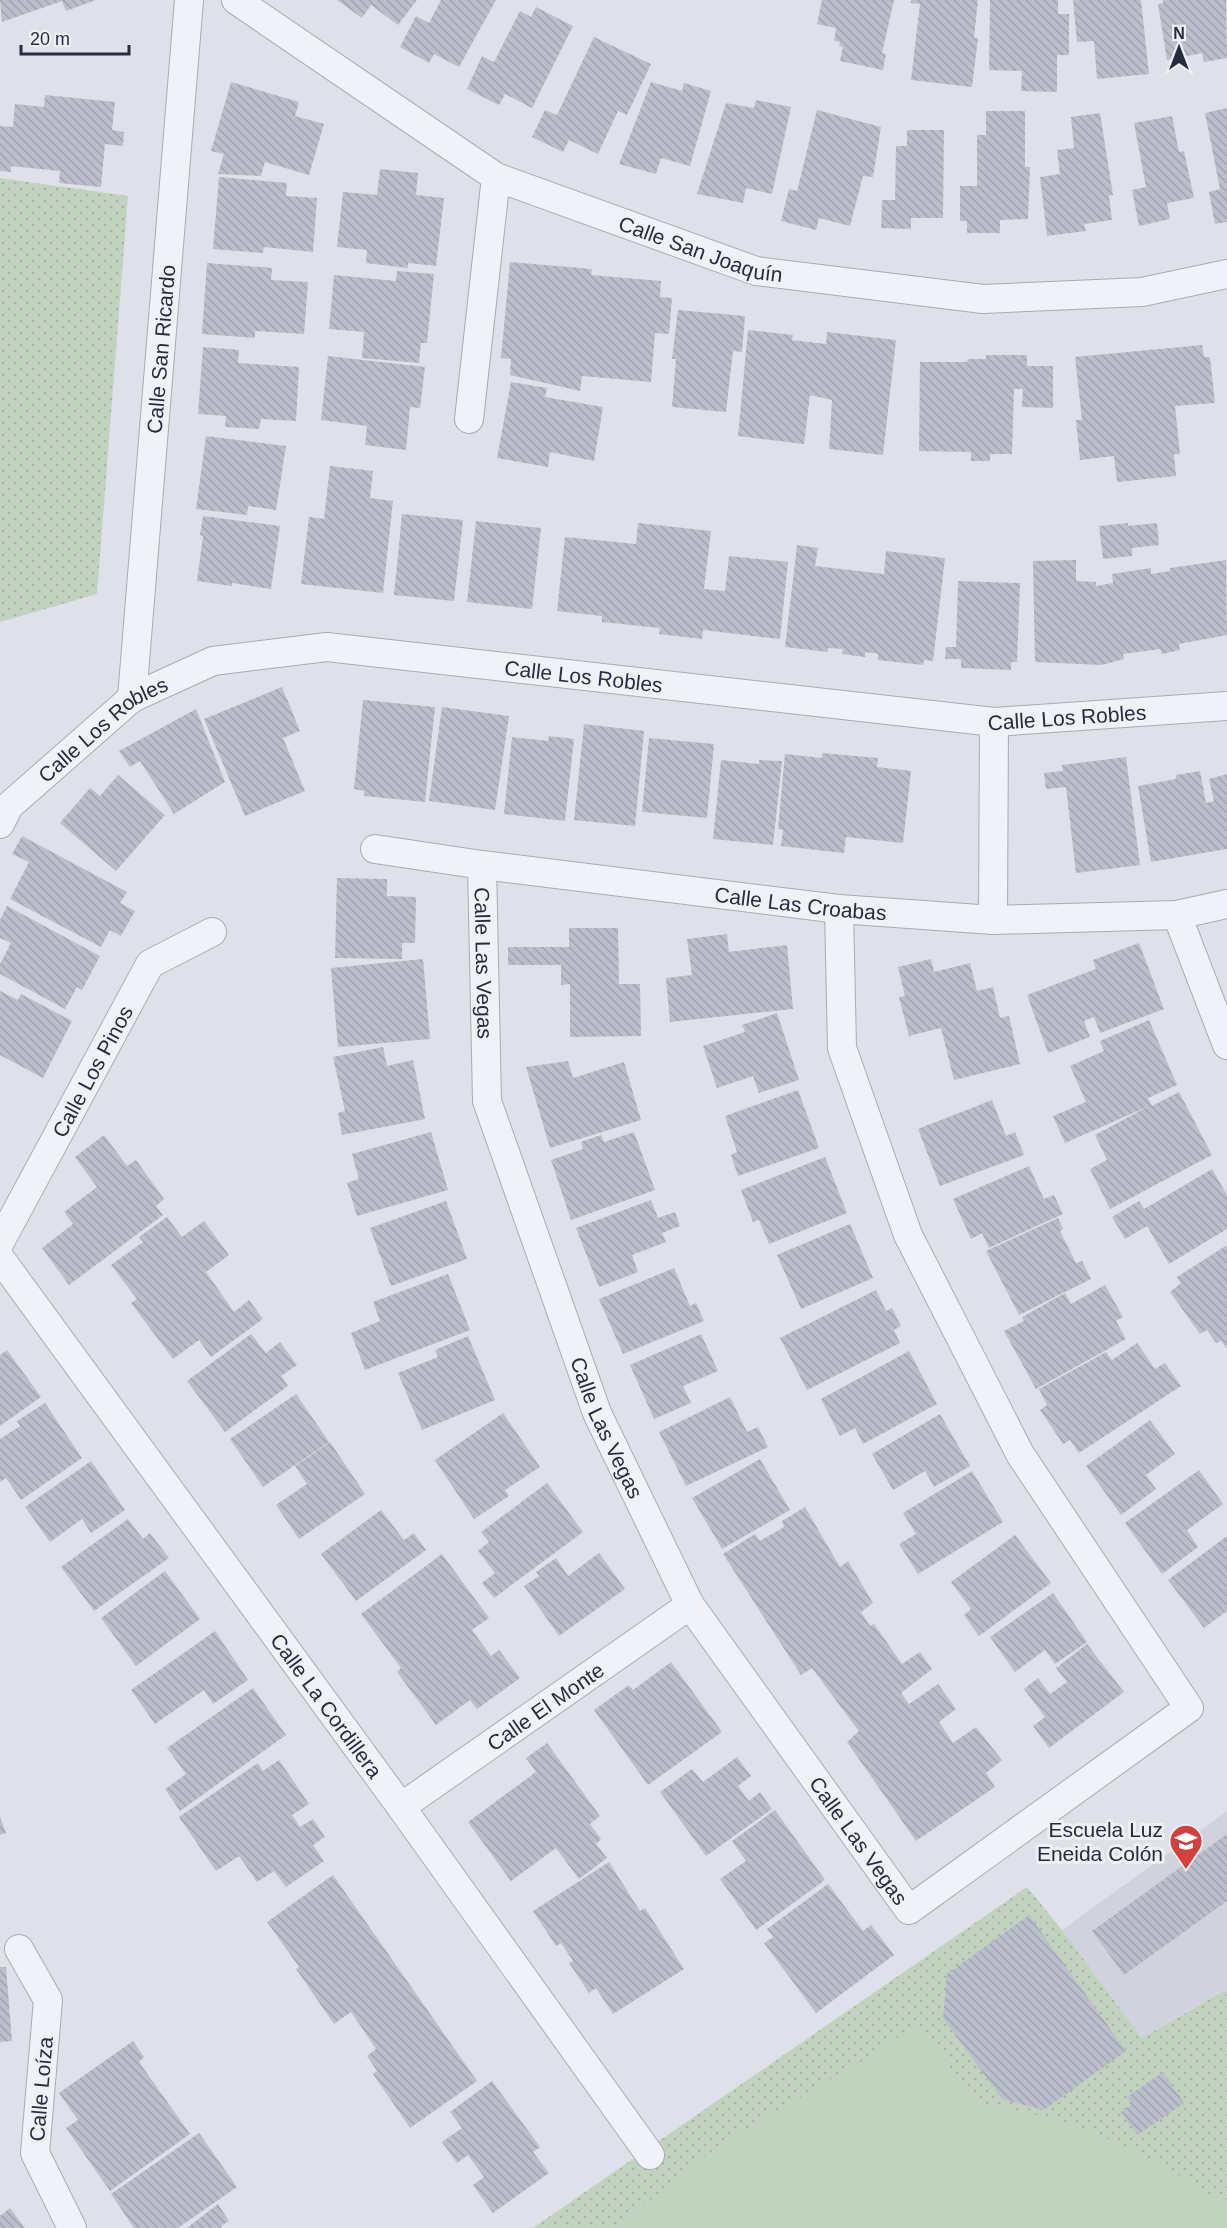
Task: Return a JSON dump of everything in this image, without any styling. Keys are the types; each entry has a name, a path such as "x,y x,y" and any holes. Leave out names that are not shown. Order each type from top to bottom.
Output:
{"street":[{"name":"Calle San Ricardo","path":"132,698 189,0"},
{"name":"Calle San Joaquín","path":"236,0 496,177 756,271 983,298 1142,292 1227,274"},
{"path":"469,418 496,177"},
{"name":"Calle Los Robles","path":"0,824 9,806 132,698 213,661 327,647 994,722 1227,706"},
{"path":"993,920 994,722"},
{"name":"Calle Las Croabas","path":"375,849 482,866 839,909 993,920 1178,915 1227,904"},
{"name":"Calle Las Vegas","path":"482,866 487,1101 597,1413 690,1605 909,1910 1189,1708 1020,1454 908,1235 842,1048 839,909"},
{"path":"1178,915 1227,1045"},
{"name":"Calle Los Pinos","path":"0,1242 150,964 212,932"},
{"name":"Calle La Cordillera","path":"0,1258 401,1807 650,2155"},
{"name":"Calle El Monte","path":"401,1807 690,1605"},
{"name":"Calle Loíza","path":"19,1949 48,2000 35,2152 72,2228"}],"shaded area":[{"name":"Escuela Luz Eneida Colón","path":"1227,1811 1227,1994 1224,1990 1142,2038 1062,1930"}],"green space":[{"path":"0,178 128,196 97,594 0,622"},
{"path":"1027,1887 1142,2038 1225,1990 1227,1994 1227,2228 533,2228"},
{"path":"918,2023 977,2104 1044,2117 1108,2139 1139,2153 1227,2206 1227,2228 615,2228 722,2143 862,2061"}],"building":[{"path":"0,0 96,0 66,11 62,1 2,22"},
{"path":"337,0 417,0 398,25 371,5 362,18"},
{"path":"441,0 496,0 459,67 434,54 429,63 400,47 416,16 429,23"},
{"path":"822,0 894,0 882,53 886,54 883,70 840,61 843,47 839,46 840,42 834,41 836,28 817,24"},
{"path":"911,0 978,0 974,38 978,38 972,87 911,80 920,4 911,3"},
{"path":"990,0 1058,0 1058,14 1069,14 1069,55 1057,55 1057,92 1021,91 1022,71 989,70"},
{"path":"1073,0 1141,0 1149,74 1097,79 1094,41 1077,42"},
{"path":"1163,0 1226,0 1227,58 1204,62 1202,53 1167,60 1158,4 1163,3"},
{"path":"536,7 573,26 532,108 505,94 499,105 467,89 482,56 494,62 520,11 531,17"},
{"path":"594,37 651,64 627,115 618,111 598,154 569,140 563,152 532,137 545,110 557,115"},
{"path":"231,82 299,102 295,116 324,124 309,175 265,162 261,176 218,174 224,154 211,151"},
{"path":"651,82 682,91 684,83 711,91 690,166 661,158 656,174 619,164"},
{"path":"45,95 115,102 112,130 124,132 123,146 105,144 101,187 59,183 60,171 11,166 11,172 0,171 0,126 13,127 15,104 44,107"},
{"path":"756,100 791,107 772,194 746,188 743,203 697,194 726,103 754,108"},
{"path":"1227,108 1227,222 1215,224 1209,192 1220,189 1205,113"},
{"path":"817,110 881,127 873,177 863,176 850,226 819,218 816,230 781,221 789,189 797,191"},
{"path":"986,111 1025,111 1025,167 1030,167 1028,219 1000,220 1000,233 967,233 967,221 960,221 960,186 977,186 977,135 986,135"},
{"path":"1100,113 1113,195 1109,196 1112,220 1084,224 1086,231 1047,236 1040,177 1060,174 1057,150 1074,148 1071,117"},
{"path":"1172,116 1179,152 1184,151 1194,198 1167,203 1170,219 1139,226 1132,190 1146,187 1134,123"},
{"path":"907,130 944,130 943,218 911,218 911,229 881,228 882,200 895,200 896,146 907,146"},
{"path":"380,169 418,173 416,195 444,198 436,266 408,263 408,268 366,263 367,250 337,247 343,192 377,195"},
{"path":"219,177 287,183 286,196 317,198 313,252 264,247 263,253 213,249"},
{"path":"510,262 592,269 591,275 661,281 660,297 672,298 669,334 655,333 651,382 582,376 580,391 510,375 511,359 501,358"},
{"path":"207,263 272,268 271,280 308,282 304,334 255,331 255,338 202,334"},
{"path":"397,271 434,274 427,343 421,343 419,363 362,358 364,332 329,329 334,275 396,281"},
{"path":"678,310 745,316 742,352 733,351 726,412 672,407 676,359 672,359"},
{"path":"748,330 793,335 792,340 826,344 827,332 896,340 883,455 829,449 832,400 810,395 804,444 738,436"},
{"path":"1202,345 1204,357 1210,357 1215,403 1175,406 1180,454 1174,454 1176,476 1117,482 1114,456 1080,460 1076,420 1082,420 1075,357"},
{"path":"203,347 239,350 238,363 299,367 296,421 261,419 259,429 225,427 226,416 198,414"},
{"path":"986,355 1027,355 1027,366 1053,366 1053,408 1022,407 1023,389 1014,389 1012,454 990,454 990,461 971,461 971,452 919,451 920,362 967,362 968,359 986,359"},
{"path":"328,356 425,367 420,408 410,407 406,450 365,445 367,426 321,420"},
{"path":"511,382 547,388 545,397 603,407 594,461 550,452 548,467 497,458"},
{"path":"206,436 286,446 276,510 248,506 247,515 196,509"},
{"path":"330,466 373,471 370,498 393,501 383,593 301,584 309,517 324,519"},
{"path":"402,514 463,520 454,601 394,595"},
{"path":"203,516 280,526 271,589 197,581 203,536 200,535"},
{"path":"476,521 541,528 532,609 467,602"},
{"path":"638,523 711,531 704,589 725,591 729,556 788,562 780,639 703,630 702,639 659,634 660,628 602,622 602,616 557,611 565,537 636,544"},
{"path":"1128,523 1128,526 1157,523 1159,545 1132,548 1132,556 1103,559 1099,526"},
{"path":"797,545 818,548 815,566 884,574 886,551 945,558 933,661 924,660 923,665 878,660 878,654 865,652 865,657 842,654 843,649 828,648 828,652 785,647"},
{"path":"1076,560 1076,581 1096,582 1096,586 1113,583 1112,574 1151,568 1151,574 1170,571 1170,568 1226,560 1227,635 1179,644 1180,650 1162,654 1160,649 1123,654 1124,659 1102,665 1035,662 1033,561"},
{"path":"958,581 1020,583 1017,662 1011,662 1011,670 961,668 961,659 945,659 946,647 956,647"},
{"path":"282,687 300,731 283,738 305,791 245,816 204,719"},
{"path":"363,700 435,707 425,802 364,796 364,791 354,789"},
{"path":"442,707 509,716 495,810 429,801"},
{"path":"196,709 225,782 174,814 140,761 130,767 119,751"},
{"path":"584,724 644,731 635,826 574,820"},
{"path":"549,736 574,739 565,821 504,814 512,737 548,741"},
{"path":"649,738 714,744 707,818 642,812"},
{"path":"822,753 878,758 877,767 911,771 903,843 846,837 844,853 781,846 783,830 778,829 785,754 822,758"},
{"path":"1126,757 1140,865 1076,873 1066,787 1046,789 1044,773 1063,771 1062,765"},
{"path":"721,760 759,764 759,760 782,761 773,845 713,839"},
{"path":"1200,771 1206,803 1214,801 1209,779 1227,774 1227,849 1151,862 1138,786 1176,779 1176,775"},
{"path":"118,775 165,815 116,871 60,823 90,788 100,796"},
{"path":"22,836 127,892 120,903 135,911 121,936 110,930 101,947 10,899 29,862 12,854"},
{"path":"337,878 387,879 387,896 416,897 415,943 402,943 402,959 335,958"},
{"path":"7,906 100,956 82,990 77,987 65,1009 0,974 0,964 11,943 0,938 0,920"},
{"path":"569,928 618,928 619,984 640,984 641,1036 570,1037 570,984 561,985 561,965 508,965 508,947 569,947"},
{"path":"727,934 729,952 787,945 793,1009 670,1022 666,978 692,975 687,939"},
{"path":"1139,943 1164,1009 1100,1033 1094,1017 1084,1021 1090,1037 1048,1053 1027,995 1096,969 1093,960"},
{"path":"423,959 430,1039 338,1047 331,968"},
{"path":"931,959 934,972 970,963 977,991 993,987 1000,1018 1009,1016 1020,1064 954,1080 941,1028 909,1036 899,997 905,996 898,967"},
{"path":"0,991 18,1000 21,994 72,1021 43,1078 0,1055"},
{"path":"777,1013 799,1080 759,1093 753,1076 717,1088 703,1046 745,1032 742,1025"},
{"path":"1149,1020 1177,1085 1148,1098 1152,1106 1179,1092 1212,1155 1110,1209 1090,1169 1107,1160 1095,1135 1149,1106 1065,1143 1053,1116 1086,1102 1070,1066 1104,1051 1100,1041"},
{"path":"383,1047 387,1066 413,1060 425,1119 342,1135 338,1113 345,1111 333,1057"},
{"path":"568,1061 573,1078 624,1062 641,1120 550,1148 526,1067"},
{"path":"798,1090 819,1148 738,1176 731,1155 737,1152 725,1116"},
{"path":"992,1100 1006,1136 1015,1132 1024,1155 940,1186 918,1129"},
{"path":"431,1132 448,1190 357,1216 347,1183 359,1179 352,1154"},
{"path":"634,1132 655,1190 571,1220 551,1160 583,1149 581,1142 601,1135 604,1142"},
{"path":"104,1135 127,1166 136,1160 164,1199 156,1206 163,1215 69,1285 42,1248 73,1224 64,1212 97,1187 75,1157"},
{"path":"825,1157 847,1213 769,1244 759,1220 753,1222 741,1190"},
{"path":"1029,1166 1044,1199 1054,1195 1063,1214 989,1248 982,1233 971,1239 953,1199"},
{"path":"1212,1169 1227,1195 1227,1229 1169,1264 1147,1226 1125,1239 1112,1217 1139,1201 1144,1209"},
{"path":"651,1200 658,1218 675,1212 680,1226 662,1233 666,1242 632,1255 638,1272 599,1287 576,1228"},
{"path":"446,1201 467,1259 391,1286 370,1228"},
{"path":"167,1217 182,1237 204,1221 229,1255 206,1272 234,1312 249,1300 263,1319 211,1357 199,1340 173,1359 131,1303 137,1299 111,1265 143,1242 139,1237"},
{"path":"1058,1218 1063,1229 1060,1231 1076,1263 1082,1261 1091,1279 1019,1315 986,1251"},
{"path":"850,1224 873,1278 801,1309 777,1255"},
{"path":"1227,1245 1227,1349 1221,1341 1216,1343 1207,1330 1200,1334 1170,1292 1181,1283 1177,1277"},
{"path":"674,1268 690,1306 696,1303 704,1321 623,1354 599,1299"},
{"path":"448,1274 470,1330 365,1370 351,1333 380,1321 373,1302"},
{"path":"1105,1285 1123,1317 1116,1321 1126,1339 1036,1389 1004,1331 1024,1321 1022,1317 1065,1293 1071,1304"},
{"path":"876,1290 886,1311 892,1308 901,1326 894,1330 900,1343 807,1390 780,1338"},
{"path":"251,1334 266,1353 280,1342 297,1365 281,1376 288,1386 225,1432 187,1381"},
{"path":"701,1334 718,1371 683,1386 691,1403 654,1419 630,1365"},
{"path":"468,1336 495,1400 422,1430 398,1373 438,1357 435,1350"},
{"path":"1137,1343 1155,1369 1165,1363 1181,1386 1079,1453 1070,1440 1063,1444 1040,1410 1047,1405 1039,1389 1106,1352 1112,1360"},
{"path":"7,1350 41,1397 0,1426 0,1355"},
{"path":"909,1351 937,1404 863,1444 855,1428 840,1436 821,1399"},
{"path":"296,1394 329,1442 263,1487 230,1439"},
{"path":"730,1397 747,1432 758,1427 768,1447 686,1486 659,1432"},
{"path":"45,1403 82,1458 21,1500 6,1478 0,1482 0,1439 20,1426 17,1421"},
{"path":"503,1413 540,1467 505,1490 509,1496 474,1519 435,1460"},
{"path":"940,1414 970,1466 934,1487 925,1471 893,1490 872,1454"},
{"path":"1150,1420 1175,1454 1146,1475 1156,1489 1121,1515 1086,1466"},
{"path":"330,1442 365,1494 299,1539 276,1505 307,1484 295,1466"},
{"path":"760,1459 790,1510 722,1549 692,1498"},
{"path":"91,1461 125,1510 91,1533 82,1519 50,1542 25,1507"},
{"path":"1199,1470 1223,1504 1187,1530 1198,1547 1162,1574 1125,1523"},
{"path":"972,1471 1003,1522 918,1574 899,1544 916,1534 903,1513"},
{"path":"547,1483 583,1532 494,1598 482,1583 495,1573 478,1551 489,1542 481,1532"},
{"path":"805,1507 840,1567 848,1561 873,1603 861,1612 870,1626 874,1624 902,1664 920,1652 932,1669 901,1693 909,1704 938,1684 956,1709 939,1722 953,1743 976,1727 1002,1760 986,1773 995,1787 916,1841 847,1742 859,1731 812,1668 801,1675 723,1554 755,1534 760,1541 784,1527 782,1521"},
{"path":"381,1510 404,1540 414,1533 426,1550 356,1601 321,1554"},
{"path":"128,1519 143,1539 150,1533 169,1558 94,1611 61,1567"},
{"path":"1015,1535 1051,1583 979,1636 964,1615 971,1609 951,1582"},
{"path":"1227,1536 1227,1611 1204,1628 1168,1580"},
{"path":"599,1553 625,1589 559,1636 524,1586 539,1576 536,1572 556,1558 568,1576"},
{"path":"442,1554 489,1618 472,1630 491,1656 499,1650 520,1678 477,1709 470,1700 436,1725 397,1672 401,1668 361,1614"},
{"path":"165,1571 200,1619 136,1666 101,1618"},
{"path":"1053,1593 1087,1642 1055,1664 1045,1650 1015,1672 990,1637"},
{"path":"215,1631 248,1680 213,1704 204,1690 155,1724 131,1690"},
{"path":"1087,1644 1124,1692 1049,1748 1033,1726 1045,1717 1024,1689 1038,1678 1050,1694 1067,1682 1056,1668"},
{"path":"671,1662 722,1732 648,1785 594,1710 629,1685 633,1690"},
{"path":"253,1688 286,1735 180,1811 165,1789 186,1774 167,1748"},
{"path":"547,1743 600,1816 590,1824 601,1839 596,1844 607,1858 579,1879 556,1848 511,1881 468,1822 536,1772 526,1758"},
{"path":"737,1757 751,1776 738,1786 749,1801 760,1792 772,1809 706,1856 660,1792 692,1769 703,1782"},
{"path":"279,1760 309,1804 292,1815 300,1827 313,1819 325,1837 313,1845 324,1861 286,1887 274,1871 257,1882 239,1856 216,1871 179,1817 258,1763 263,1771"},
{"path":"775,1810 825,1880 756,1930 720,1879 746,1861 732,1841"},
{"path":"0,1817 6,1833 0,1835"},
{"path":"1227,1834 1227,1901 1124,1975 1092,1931"},
{"path":"609,1862 640,1911 645,1908 684,1969 613,2014 596,1988 589,1993 569,1963 573,1961 561,1943 556,1946 533,1911"},
{"path":"333,1875 477,2081 410,2128 373,2074 377,2071 367,2056 376,2049 351,2012 334,2024 296,1969 299,1967 267,1922"},
{"path":"828,1884 863,1931 871,1925 894,1955 816,2013 764,1943 773,1937 767,1929"},
{"path":"1029,1915 1126,2051 1044,2110 1002,2099 943,2018 947,1974"},
{"path":"0,1967 6,1967 12,2041 0,2042"},
{"path":"133,2041 144,2057 139,2062 190,2134 110,2191 66,2128 78,2120 59,2093"},
{"path":"1163,2072 1184,2103 1138,2135 1121,2112 1132,2104 1127,2097"},
{"path":"492,2081 540,2147 533,2152 549,2173 493,2213 473,2185 484,2177 468,2155 457,2163 442,2142 462,2128 450,2112"},
{"path":"199,2133 237,2187 178,2228 134,2228 111,2194"},
{"path":"218,2204 229,2221 221,2226 222,2228 187,2228"},
{"path":"10,2208 25,2228 0,2228 0,2216"}],"place":[{"name":"Escuela Luz Eneida Colón","path":"1186,1870"}]}
